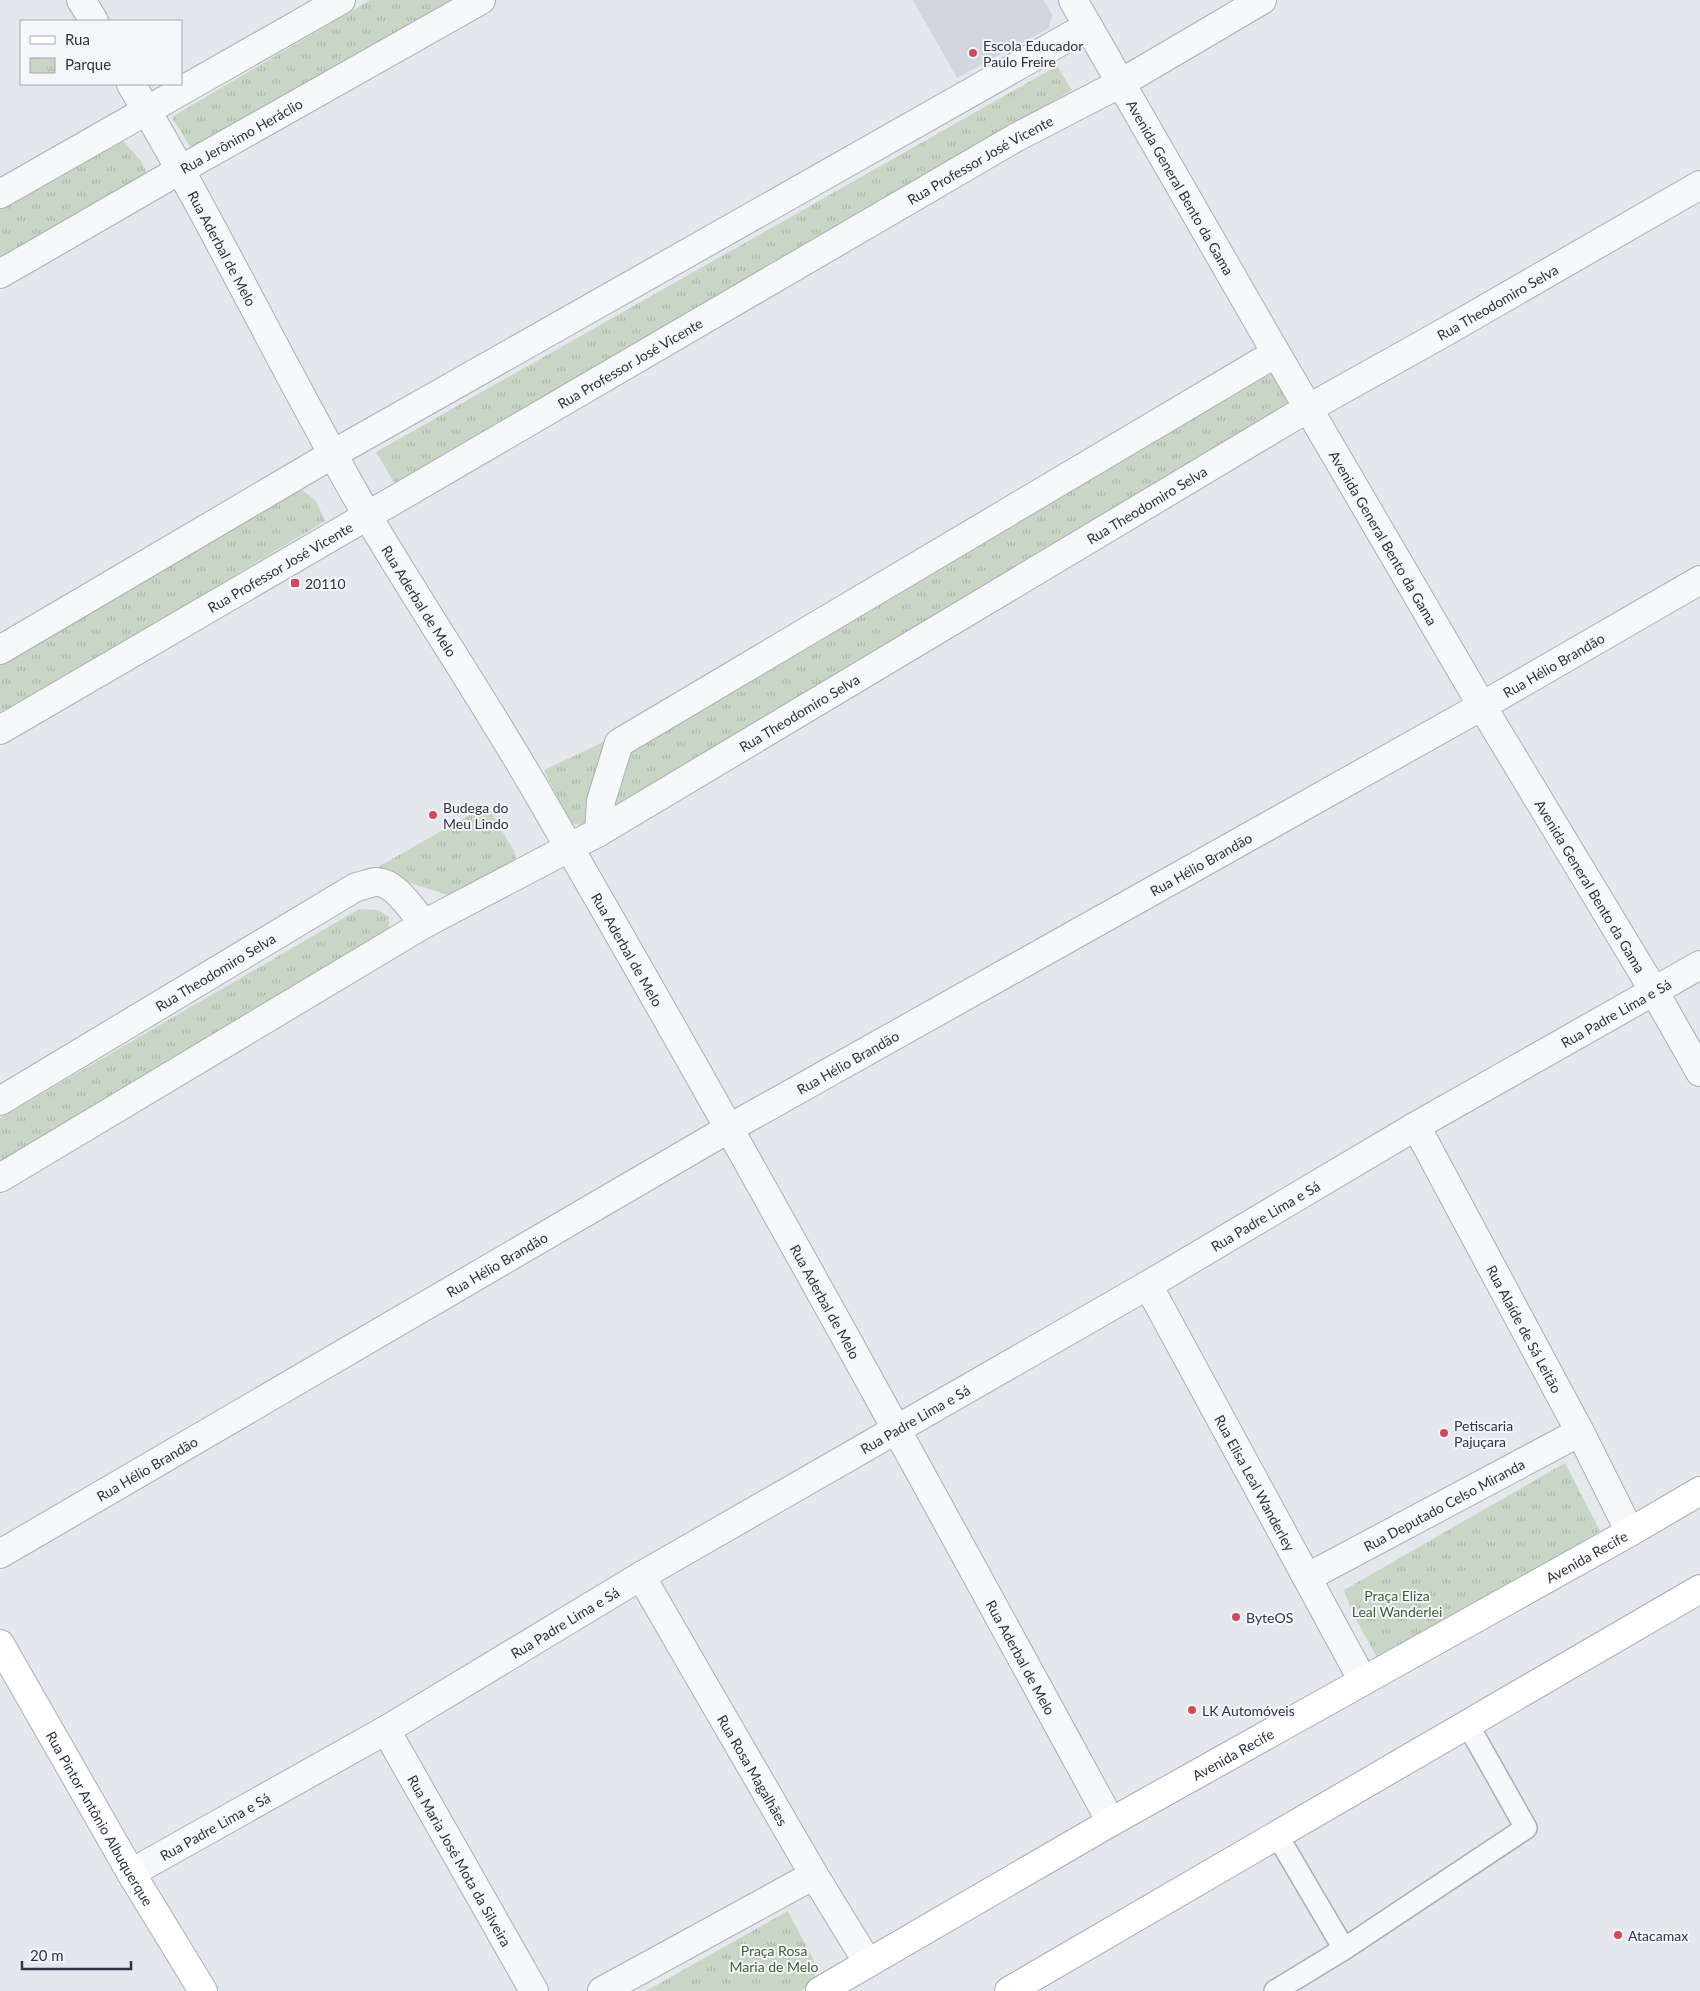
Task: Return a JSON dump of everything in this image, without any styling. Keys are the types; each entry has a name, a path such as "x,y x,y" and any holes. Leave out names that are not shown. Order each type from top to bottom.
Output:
{"main road":[{"name":"Avenida Recife","path":"820,1991 1111,1822 1630,1532 1700,1490"},
{"path":"1009,1991 1700,1589"},
{"name":"Rua Pintor Antônio Albuquerque","path":"0,1644 131,1873 203,1991"}],"street":[{"path":"82,0 93,20"},
{"path":"0,194 341,0"},
{"name":"Rua Jerônimo Heráclio","path":"0,274 482,0"},
{"name":"Avenida General Bento da Gama","path":"1073,0 1482,706 1654,991 1700,1072"},
{"name":"Rua Professor José Vicente","path":"0,730 1015,138 1121,83 1262,0"},
{"path":"0,650 333,454 1088,26"},
{"name":"Rua Aderbal de Melo","path":"132,85 180,170 368,516 538,793 898,1430 1111,1822"},
{"name":"Rua Theodomiro Selva","path":"0,1178 424,924 599,832 1309,408 1700,186"},
{"path":"599,832 601,801 619,743 1276,353"},
{"name":"Rua Hélio Brandão","path":"0,1554 728,1129 1482,706 1700,580"},
{"name":"Rua Theodomiro Selva","path":"0,1101 356,887 376,882 388,885 401,896 424,924"},
{"name":"Rua Padre Lima e Sá","path":"131,1873 386,1730 641,1576 1148,1285 1416,1126 1700,965"},
{"name":"Rua Alaíde de Sá Leitão","path":"1416,1126 1580,1432 1630,1532"},
{"name":"Rua Elisa Leal Wanderley","path":"1148,1285 1363,1681"},
{"name":"Rua Deputado Celso Miranda","path":"1308,1577 1580,1432"},
{"name":"Rua Rosa Magalhães","path":"641,1576 814,1875 868,1963"},
{"name":"Rua Maria José Mota da Silveira","path":"386,1730 534,1991"},
{"path":"602,1991 814,1875"}],"lane":[{"path":"1275,1991 1344,1949 1526,1828 1468,1725"},
{"path":"1276,1835 1344,1949"}],"shaded area":[{"name":"Escola Educador Paulo Freire","path":"913,0 1044,0 1052,15 1049,28 957,78"}],"green space":[{"path":"370,0 459,0 193,152 172,117"},
{"path":"1057,66 1072,90 398,489 376,452"},
{"path":"123,141 142,162 151,184 0,271 0,210"},
{"path":"1266,364 1292,409 602,828 624,745"},
{"path":"300,488 316,501 325,521 0,717 0,666"},
{"path":"610,739 588,821 580,825 570,823 544,770"},
{"path":"487,805 515,853 518,867 455,897 371,871"},
{"path":"359,909 378,910 389,917 389,933 0,1174 0,1118"},
{"name":"Praça Eliza Leal Wanderlei","path":"1565,1463 1600,1531 1378,1659 1353,1614 1344,1590"},
{"name":"Praça Rosa Maria de Melo","path":"788,1911 815,1963 815,1983 800,1991 646,1991"}],"place":[{"name":"Escola Educador Paulo Freire","path":"973,53"},
{"name":"20110","path":"295,583"},
{"name":"Budega do Meu Lindo","path":"433,815"},
{"name":"Petiscaria Pajuçara","path":"1444,1433"},
{"name":"ByteOS","path":"1236,1617"},
{"name":"LK Automóveis","path":"1192,1710"},
{"name":"Atacamax","path":"1618,1935"}]}
